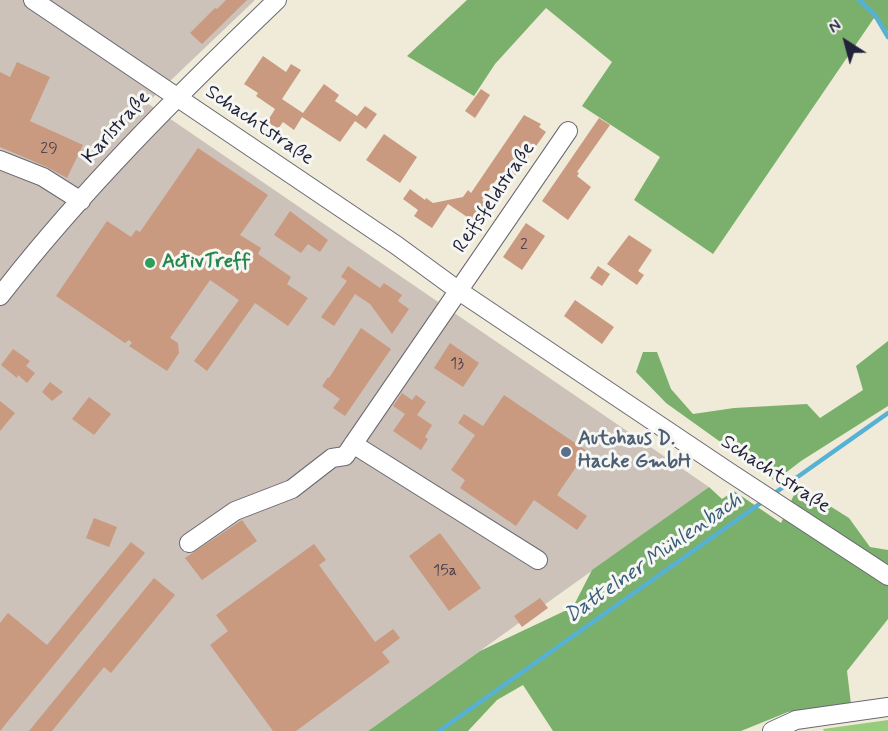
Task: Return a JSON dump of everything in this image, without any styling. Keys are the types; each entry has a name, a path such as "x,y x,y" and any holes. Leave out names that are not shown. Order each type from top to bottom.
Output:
{"street":[{"name":"Schachtstraße","path":"33,0 396,245 459,291 888,576"},
{"name":"Karlstraße","path":"0,296 28,260 175,98 277,0"},
{"name":"Reifsfeldstraße","path":"459,291 568,131"},
{"path":"0,160 43,177 81,201"},
{"path":"189,543 235,512 292,489 332,458 349,450 459,291"},
{"path":"349,450 538,560"},
{"path":"772,731 796,720 888,707"}],"shaded area":[{"path":"0,0 255,0 147,103 709,487 368,731 0,731"}],"green space":[{"path":"467,0 888,0 888,32 874,18 713,254 634,200 660,157 582,106 612,62 546,8 495,64 474,96 407,56"},
{"path":"888,341 888,406 801,461 775,481 666,403 636,372 643,352 657,352 671,389 693,414 734,408 807,404 820,418 863,390 856,366"},
{"path":"798,486 849,518 870,547 888,550 888,619 847,671 851,704 788,712 741,731 553,731 523,685 497,700 468,731 368,731 480,651 573,607 592,570 709,487 722,499 734,491 781,523"},
{"path":"888,720 888,731 824,731 823,729"}],"building":[{"path":"226,0 247,0 202,44 190,33"},
{"path":"263,56 286,72 291,64 301,70 282,99 303,113 324,84 339,95 335,101 357,116 365,106 377,114 366,129 355,121 340,142 302,117 294,130 283,122 278,129 267,122 275,109 256,96 258,93 244,84"},
{"path":"17,62 50,77 30,121 83,145 67,178 0,147 0,72 10,77"},
{"path":"481,89 490,95 475,118 465,111"},
{"path":"524,115 541,124 539,127 546,132 512,180 499,176 482,200 486,203 473,221 448,204 432,228 414,216 418,210 403,199 410,189 433,203 463,197 468,190 471,193"},
{"path":"599,118 610,125 577,172 579,173 577,176 591,187 568,220 542,201"},
{"path":"384,134 417,157 400,183 366,160"},
{"name":"ActivTreff","path":"198,148 268,195 240,235 261,248 258,254 291,277 287,284 308,298 288,326 255,303 207,371 194,361 239,300 210,280 170,338 178,343 179,353 167,371 129,346 132,343 129,340 125,343 56,296 107,221 131,237 136,230 140,232"},
{"path":"290,211 328,240 320,252 308,244 301,253 274,235"},
{"path":"526,223 545,236 522,270 503,257"},
{"path":"629,235 652,250 638,271 644,275 637,285 607,264"},
{"path":"348,266 380,288 384,283 402,295 398,301 409,309 392,334 370,304 355,294 334,326 321,317 347,281 341,277"},
{"path":"598,266 610,274 602,286 590,278"},
{"path":"575,300 614,327 602,344 564,316"},
{"path":"361,328 391,349 345,416 333,408 340,399 322,386"},
{"path":"450,343 479,363 463,387 434,368"},
{"path":"13,349 30,361 26,366 35,373 27,383 1,365"},
{"path":"50,382 63,392 52,401 42,392"},
{"path":"402,393 412,400 416,395 426,402 417,415 432,425 425,437 428,439 421,450 393,431 405,414 393,406"},
{"path":"504,395 587,451 557,495 587,516 577,530 534,500 516,526 460,488 465,480 451,470 475,435 458,423 464,414 483,426"},
{"path":"89,397 111,414 94,435 72,419"},
{"path":"0,401 15,413 0,431"},
{"path":"94,518 117,527 109,547 86,538"},
{"path":"242,520 257,541 202,580 185,558"},
{"path":"440,533 481,588 449,611 409,556"},
{"path":"131,542 145,553 0,731 0,623 8,613 47,645"},
{"path":"314,544 326,560 319,565 375,642 393,629 400,638 382,652 390,662 296,731 273,731 210,645 228,631 216,615"},
{"path":"154,578 175,595 111,673 104,667 52,731 29,731"},
{"path":"540,598 548,608 522,627 514,616"}],"waterway":[{"path":"859,0 875,15 888,37"},
{"name":"Dattelner Mühlenbach","path":"772,495 888,413"},
{"name":"Dattelner Mühlenbach","path":"439,731 765,500"}],"place":[{"name":"ActivTreff","path":"150,263"},
{"name":"Autohaus D. Hacke GmbH","path":"566,452"}]}
